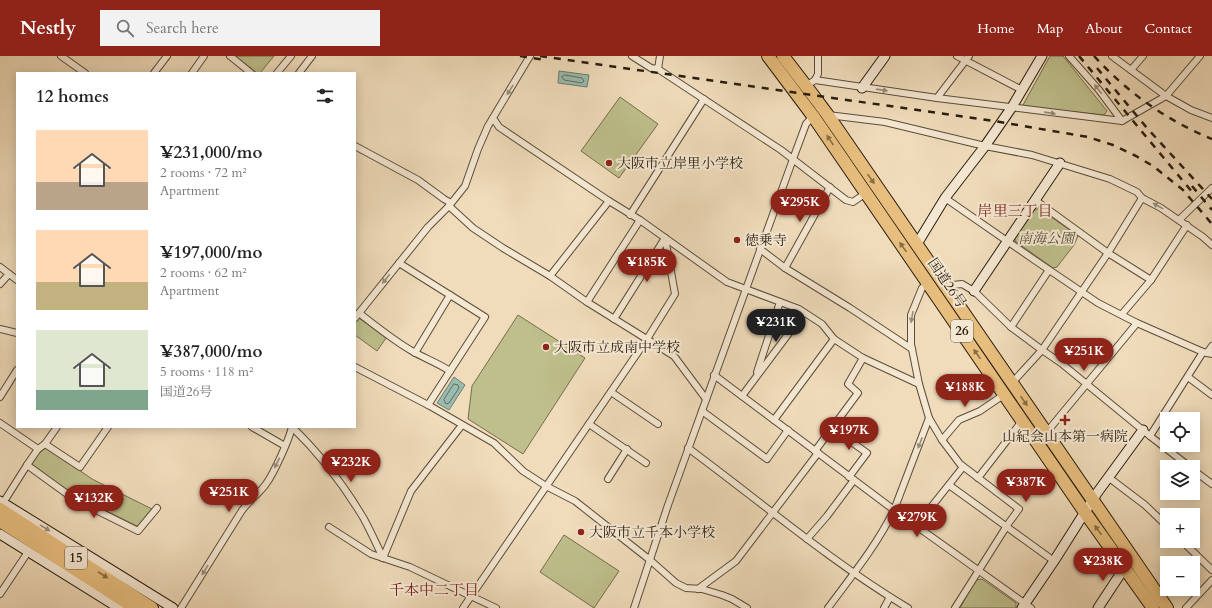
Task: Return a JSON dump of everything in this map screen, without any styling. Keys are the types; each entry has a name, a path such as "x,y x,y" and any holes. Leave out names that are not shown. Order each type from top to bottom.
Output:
{"highway":[{"name":"国道26号","path":"768,56 813,116 928,282 1008,389 1046,434 1167,608"},
{"name":"国道26号","path":"783,56 811,83 826,114 917,244 944,286 1008,389 1023,420 1084,511 1153,608"},
{"name":"15","path":"1,504 152,608"},
{"name":"15","path":"0,521 135,608"}],"street":[{"path":"61,56 84,72"},
{"path":"155,72 167,56"},
{"path":"193,72 204,56"},
{"path":"230,56 250,72"},
{"path":"278,72 291,56"},
{"path":"300,72 312,56"},
{"path":"450,371 415,353 357,315 428,227 450,205 465,186 478,149 493,118 530,56"},
{"path":"632,56 651,68 658,69 704,99 793,159 846,200 853,202 866,193"},
{"path":"658,69 660,56"},
{"path":"811,83 818,74 818,56"},
{"path":"862,88 885,56"},
{"path":"956,56 967,58 1022,90"},
{"path":"917,244 945,198 985,146 1012,107 1042,56"},
{"path":"1069,56 1099,90 1122,121"},
{"path":"1112,56 1166,96 1191,110 1212,118"},
{"path":"1131,70 1143,56"},
{"path":"811,83 862,88 1122,121 1166,96 1200,56"},
{"path":"937,98 967,58"},
{"path":"630,215 704,99"},
{"path":"826,114 886,122 985,146 1032,155 1110,179 1137,192 1142,198 1188,225 1212,245"},
{"path":"634,608 714,375 806,124 813,116"},
{"path":"493,118 499,127 608,202 640,220 727,282 799,309 822,324 834,339 862,358 919,384"},
{"path":"356,147 418,180 444,199 473,228 674,356 706,399"},
{"path":"974,291 1060,163"},
{"path":"785,268 830,187"},
{"path":"1179,220 1212,188"},
{"path":"945,198 1098,303 1138,323 1208,353"},
{"path":"942,440 959,420 980,411 1008,389 1042,350 1108,253 1142,198"},
{"path":"1035,200 1108,253 1150,280"},
{"path":"550,276 608,202"},
{"path":"587,302 640,220"},
{"path":"1122,314 1150,280 1188,225"},
{"path":"614,319 665,238"},
{"path":"463,608 611,392 675,294 665,238"},
{"path":"760,249 785,268 850,308 912,349"},
{"path":"399,263 485,317 428,405"},
{"path":"0,267 16,279"},
{"path":"1011,327 1049,270"},
{"path":"0,284 8,274"},
{"path":"928,282 922,288 911,315 912,349 919,384 929,418 942,440 960,464 1019,509 955,608"},
{"path":"944,286 962,284 974,291 1011,327 1061,363 1181,460"},
{"path":"415,353 450,295"},
{"path":"755,378 780,302"},
{"path":"742,396 804,313"},
{"path":"1046,434 1138,323"},
{"path":"0,329 16,334"},
{"path":"774,420 834,339"},
{"path":"1150,436 1188,377 1212,346"},
{"path":"698,589 736,561 858,393 848,384 862,358"},
{"path":"356,368 428,405 494,443 523,471 546,486 575,501 650,560 676,583 686,588 698,589 722,595 732,599 746,608"},
{"path":"0,397 16,372"},
{"path":"714,375 852,479 979,570 1026,606 1084,511 1108,476 1143,430"},
{"path":"1188,377 1212,395"},
{"path":"611,392 658,424"},
{"path":"702,411 766,459 788,430"},
{"path":"828,608 854,573 894,510 929,418"},
{"path":"978,478 1023,420"},
{"path":"0,423 38,448"},
{"path":"589,424 646,463"},
{"path":"383,558 411,491 462,425"},
{"path":"56,428 46,444 38,448 1,504 173,608"},
{"path":"46,444 80,467 107,428"},
{"path":"254,428 285,446"},
{"path":"182,608 241,512 251,499 267,483 285,446 292,428"},
{"path":"293,428 343,486 364,520 383,558"},
{"path":"807,539 827,516 852,479 867,453 832,428"},
{"path":"688,448 807,539 854,573 908,608"},
{"path":"608,479 627,450"},
{"path":"27,465 74,499 138,531 157,508"},
{"path":"916,526 963,467"},
{"path":"1200,475 1212,484"},
{"path":"1108,476 1145,505 1160,519"},
{"path":"949,485 1054,561"},
{"path":"329,527 371,554 410,567 496,608"},
{"path":"0,534 119,608"},
{"path":"1189,548 1212,570"},
{"path":"0,594 28,552"},
{"path":"1098,608 1125,567"},
{"path":"1186,608 1212,580"},
{"path":"884,608 890,597"}],"green space":[{"path":"235,56 274,56 261,72 256,72"},
{"path":"1050,56 1063,56 1107,111 1104,115 1026,107 1023,105"},
{"path":"620,97 658,124 619,178 581,151"},
{"name":"南海公園","path":"1035,209 1040,209 1078,236 1074,245 1057,267 1053,268 1015,241 1015,238"},
{"path":"518,315 585,358 523,454 468,419 472,386"},
{"path":"359,318 386,338 377,351 356,336 356,321"},
{"path":"47,448 92,479 152,509 139,527 78,497 32,466 31,463 36,456 42,450"},
{"path":"564,535 619,571 594,608 540,572"},
{"path":"982,579 1016,603 1016,608 960,608 976,580"}],"water":[{"path":"559,71 589,75 587,87 558,83"},
{"path":"454,377 465,385 449,410 437,403"}],"railway":[{"path":"520,56 545,60"},
{"path":"540,56 994,121 1088,137 1113,145 1153,166 1183,190 1212,224"},
{"path":"1079,56 1193,193"},
{"path":"1094,56 1120,82 1148,104 1179,123 1212,139"},
{"path":"1097,68 1147,128 1212,199"},
{"path":"1192,186 1212,210"}],"place":[{"name":"大阪市立岸里小学校","path":"609,163"},
{"name":"徳乗寺","path":"737,240"},
{"name":"大阪市立成南中学校","path":"546,347"},
{"name":"山紀会山本第一病院","path":"1065,420"},
{"name":"大阪市立千本小学校","path":"581,532"}],"district":[{"name":"岸里三丁目","path":"1015,211"},
{"name":"千本中二丁目","path":"434,590"}]}
